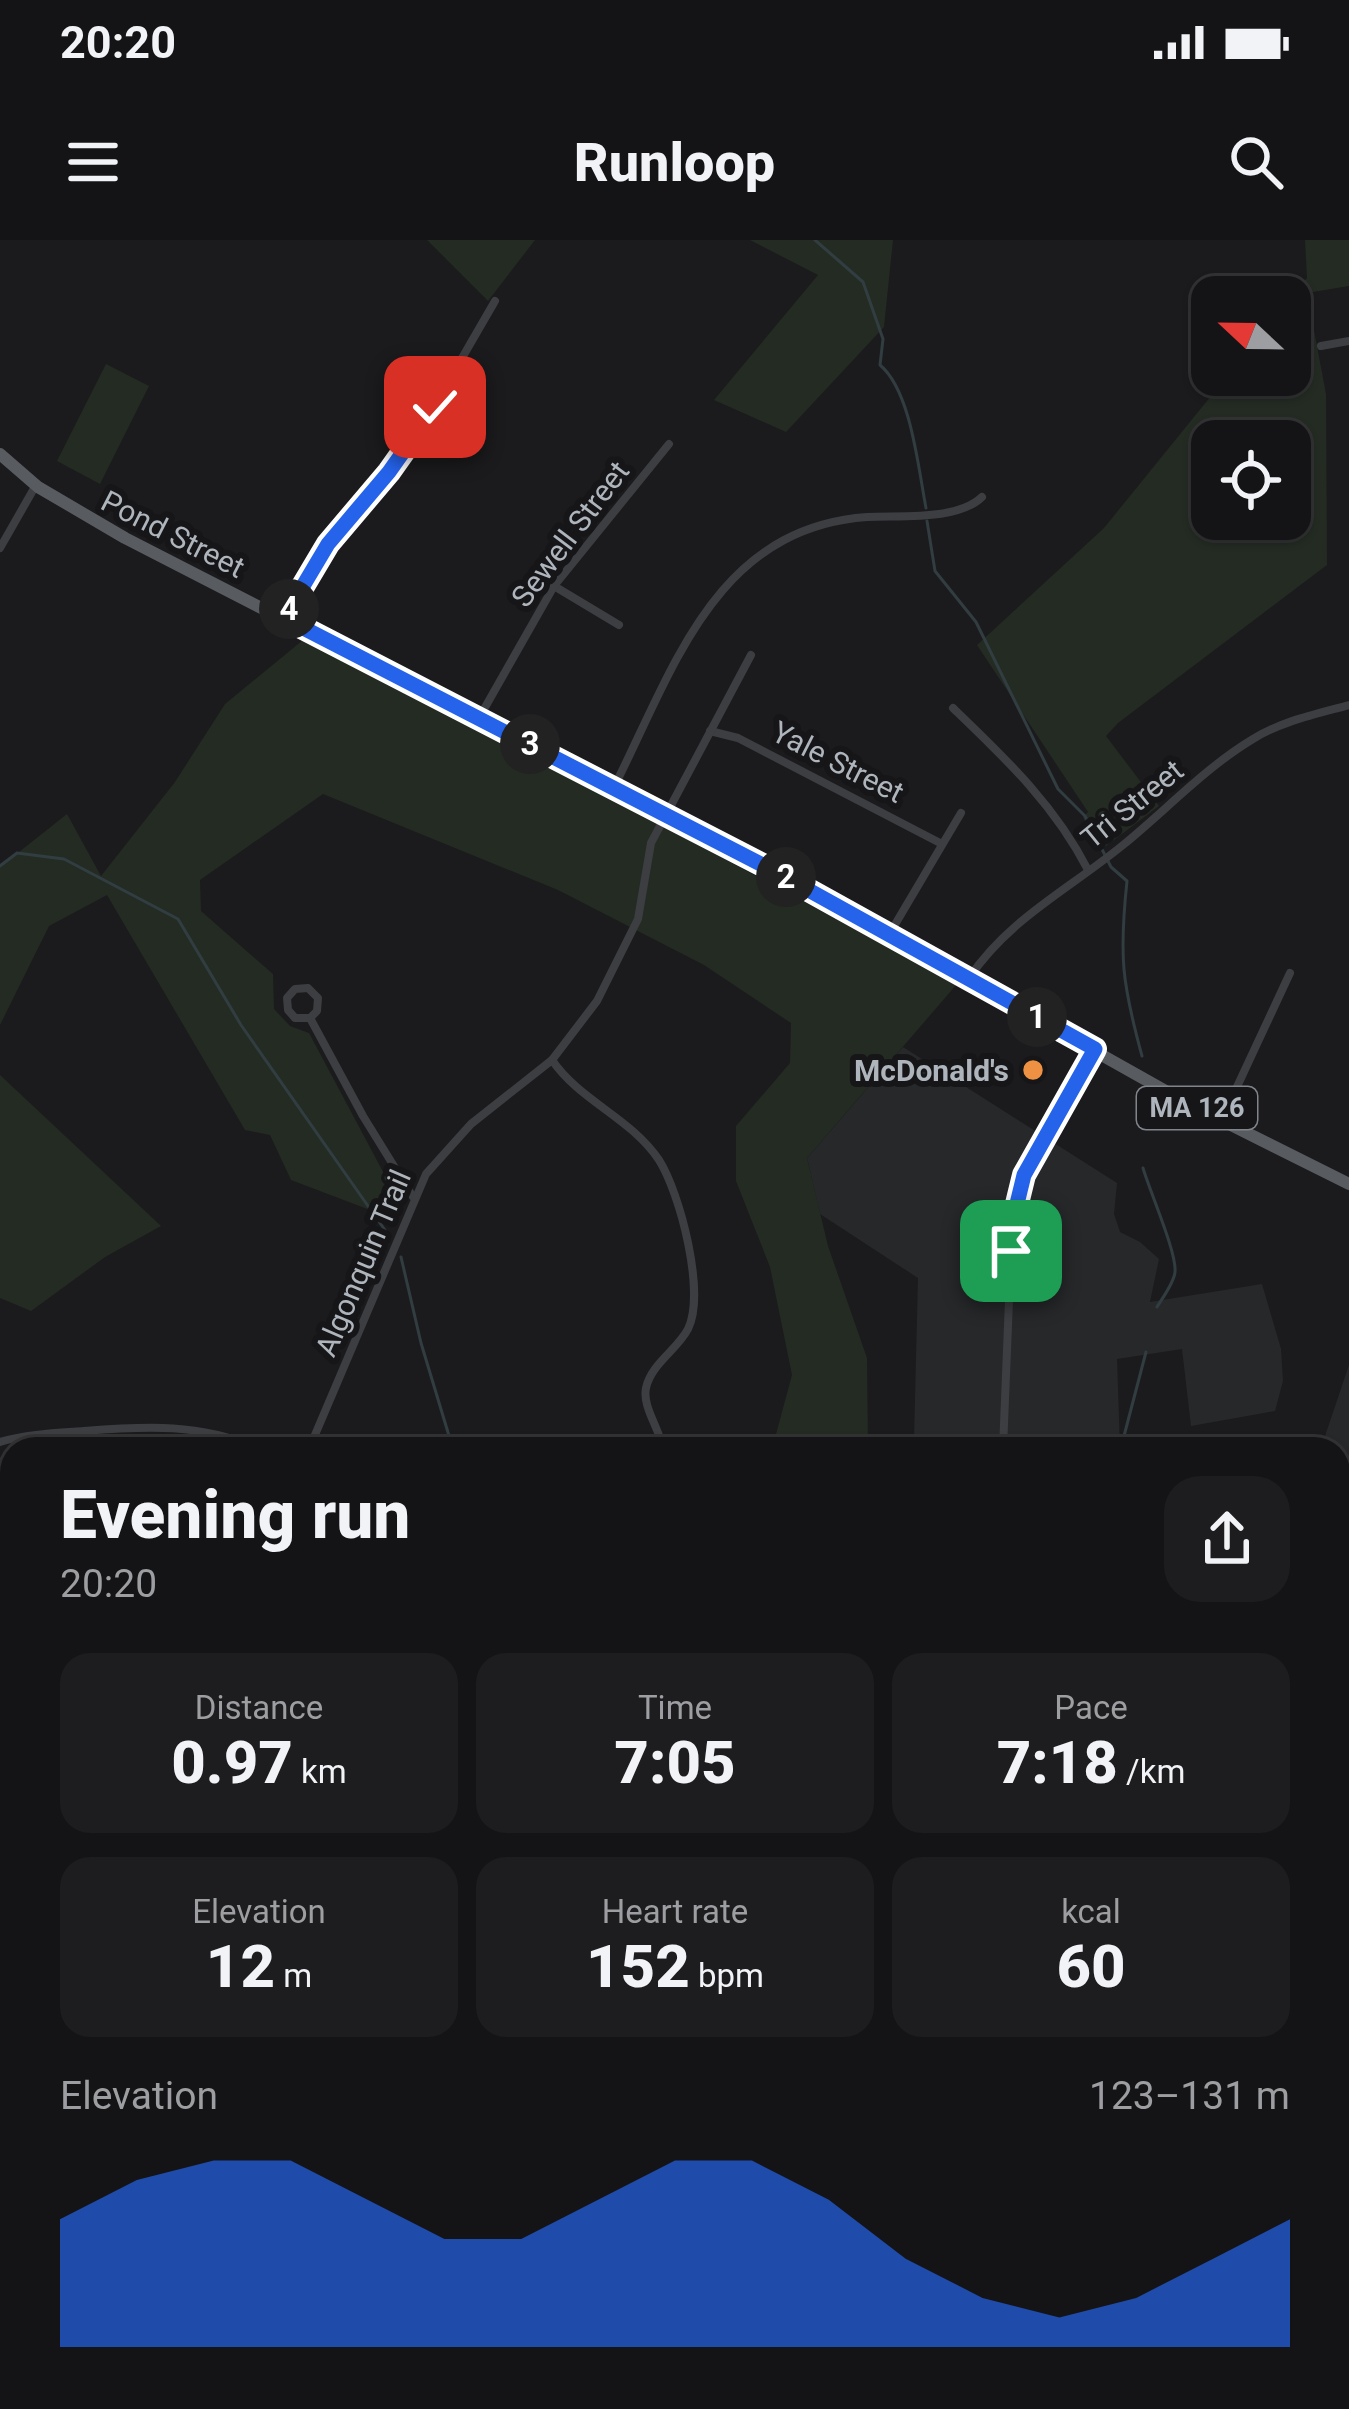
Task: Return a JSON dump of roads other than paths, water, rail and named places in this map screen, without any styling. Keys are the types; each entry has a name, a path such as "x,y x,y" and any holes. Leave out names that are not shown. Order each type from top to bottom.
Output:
{"main road":[{"name":"Pond Street","path":"0,454 36,485 125,538 665,814 890,933 1221,1121 1349,1184"}],"street":[{"path":"284,618 340,526 378,487 419,430 495,301"},
{"path":"1322,346 1349,341"},
{"name":"Sewell Street","path":"479,718 554,586 669,443"},
{"path":"0,548 36,485"},
{"path":"614,788 710,602 773,543 793,532 850,518 947,511 974,505 982,497"},
{"path":"554,586 619,625"},
{"name":"Algonquin Trail","path":"314,1437 426,1174 451,1142 552,1060 597,1000 638,919 646,861 665,814 751,655"},
{"name":"Tri Street","path":"969,978 1008,929 1255,737 1287,722 1349,705"},
{"path":"953,708 1039,793 1088,870"},
{"name":"Yale Street","path":"710,731 738,738 942,844"},
{"path":"890,933 961,813"},
{"path":"1221,1121 1290,973"},
{"path":"308,988 318,998 317,1011 310,1018 300,1019 288,1010 287,998 295,989 308,988"},
{"path":"310,1018 414,1198"},
{"path":"1003,1437 1011,1251 1019,1189 1095,1049"},
{"path":"552,1060 566,1079 643,1140 674,1194 694,1280 694,1305 687,1330 652,1373 645,1394 661,1437"},
{"path":"23,1437 162,1426 223,1437"}],"waterway":[{"path":"815,240 863,282 883,339 880,365 891,377 906,411 926,508"},
{"path":"927,521 935,571 976,622 1058,789 1085,816 1111,867 1127,881 1124,969 1142,1056"},
{"path":"0,866 17,853 64,859 178,919 241,1025 387,1233"},
{"path":"1143,1168 1168,1237 1175,1272 1157,1307"},
{"path":"401,1257 449,1437"},
{"path":"1124,1437 1146,1352"}],"place":[{"name":"McDonald's","path":"1033,1070"}]}
